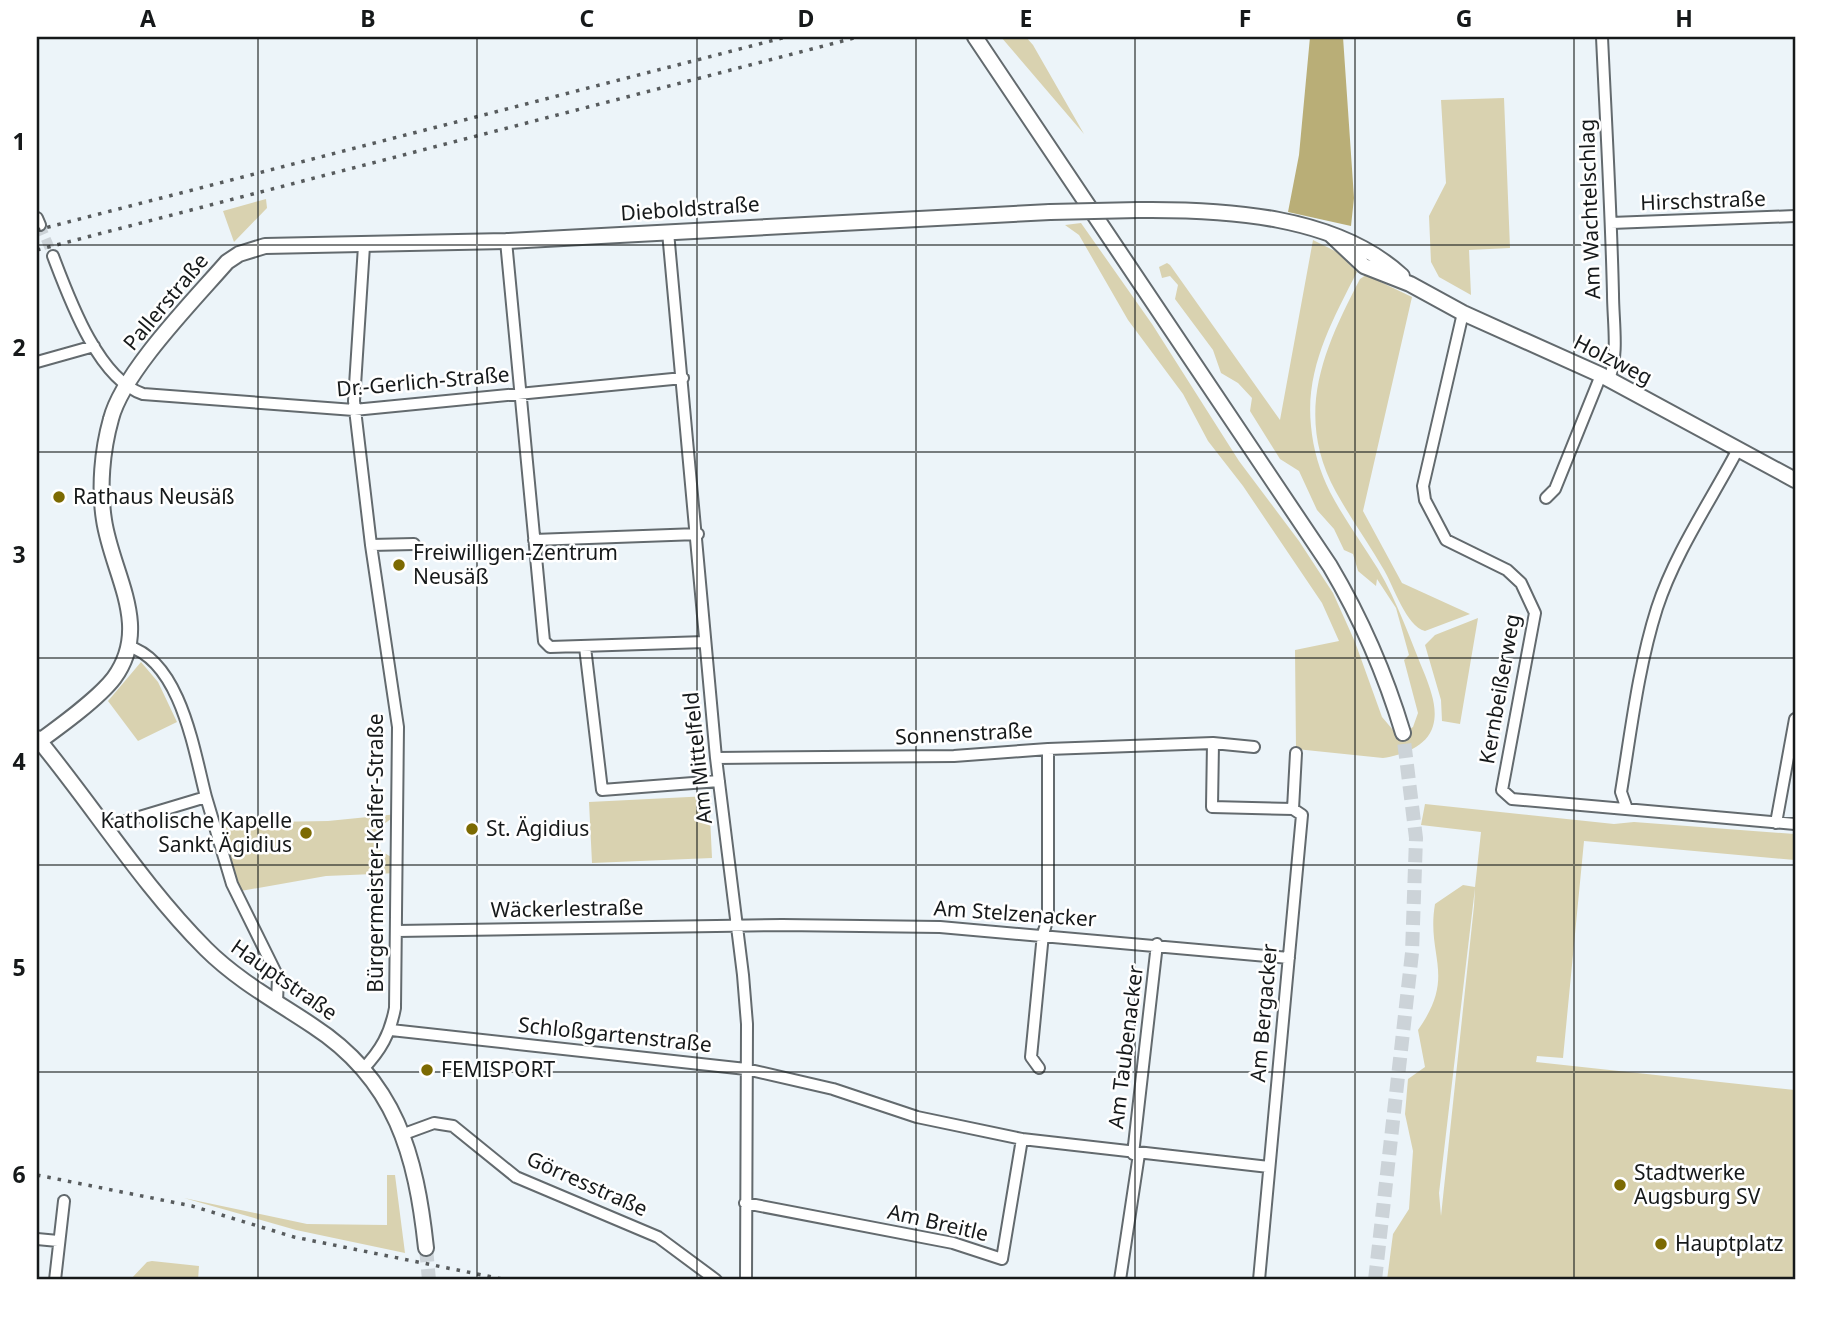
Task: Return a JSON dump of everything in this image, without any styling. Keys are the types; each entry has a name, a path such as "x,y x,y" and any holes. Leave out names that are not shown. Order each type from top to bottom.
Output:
{"street":[{"path":"975,37 1330,566 1381,663 1403,733"},
{"name":"Am Wachtelschlag","path":"1546,498 1555,489 1605,377 1613,369 1611,223 1602,37"},
{"name":"Dieboldstraße","path":"245,251 265,246 506,241 1050,212 1138,210 1242,216 1316,231"},
{"name":"Hirschstraße","path":"1611,223 1795,216"},
{"name":"Holzweg","path":"1316,231 1331,235 1364,266 1410,284 1463,313 1605,377 1737,451 1795,480"},
{"name":"Am Mittelfeld","path":"668,232 698,534 716,758 747,1024 746,1280"},
{"path":"506,241 544,641 550,647 705,642"},
{"name":"Bürgermeister-Kaifer-Straße","path":"363,1069 379,1051 391,1030 396,1008 398,727 370,545 355,410 364,246"},
{"name":"Pallerstraße","path":"128,646 131,614 104,524 102,497 110,419 125,387 227,262 245,251"},
{"path":"53,256 94,346 112,375 125,387"},
{"name":"Kernbeißerweg","path":"1463,313 1423,486 1425,500 1446,540 1507,570 1521,583 1535,613 1503,790 1512,799 1627,809"},
{"path":"37,362 94,346"},
{"name":"Dr.-Gerlich-Straße","path":"125,387 154,396 355,410 683,378"},
{"path":"1737,451 1670,574 1655,617 1643,658 1621,794 1627,809 1795,824"},
{"path":"534,540 698,534"},
{"path":"370,545 414,544"},
{"path":"38,741 106,686 120,668 128,646 152,658 184,712 205,797 232,884 278,977 277,1002"},
{"path":"585,647 602,790 719,781"},
{"path":"1776,823 1795,719"},
{"name":"Hauptstraße","path":"38,741 194,936 237,976 330,1037 363,1069 387,1100 404,1134 414,1170 426,1248"},
{"path":"1213,743 1212,807 1293,810"},
{"name":"Sonnenstraße","path":"716,758 954,756 1048,749 1213,743 1254,747"},
{"path":"1039,1068 1031,1057 1042,934 1048,918 1048,749"},
{"name":"Am Bergacker","path":"1259,1280 1302,815 1293,810 1296,753"},
{"path":"106,827 205,797"},
{"name":"Wäckerlestraße","path":"397,931 737,926"},
{"name":"Am Stelzenacker","path":"737,926 940,927 1157,944 1289,958"},
{"name":"Am Taubenacker","path":"1120,1280 1136,1154 1157,944"},
{"name":"Schloßgartenstraße","path":"391,1030 746,1069 833,1089 895,1111 1022,1139"},
{"name":"Görresstraße","path":"404,1134 434,1124 453,1126 516,1177 658,1237 716,1280"},
{"path":"1022,1139 1269,1167"},
{"name":"Am Breitle","path":"745,1203 953,1243 1002,1259 1022,1139"},
{"path":"55,1280 64,1201"},
{"path":"37,1239 58,1241"}],"shaded area":[{"path":"1001,37 1026,37 1033,45 1084,134"},
{"path":"1310,37 1343,37 1354,198 1351,226 1288,212 1299,155"},
{"path":"1504,98 1510,248 1469,250 1471,295 1439,277 1431,262 1429,216 1446,183 1441,100"},
{"path":"266,199 267,208 234,242 223,211"},
{"path":"1081,223 1152,324 1239,461 1299,541 1333,593 1355,642 1382,717 1393,730 1403,733 1413,727 1418,713 1404,660 1409,655 1396,608 1377,579 1376,586 1358,571 1353,554 1344,550 1334,529 1317,510 1299,471 1280,459 1250,411 1252,398 1238,383 1221,373 1213,350 1175,299 1178,285 1170,276 1162,278 1159,267 1167,263 1170,265 1280,420 1313,240 1337,252 1357,272 1330,327 1316,365 1310,405 1312,435 1326,484 1385,582 1403,621 1429,687 1434,720 1430,733 1420,745 1398,755 1383,758 1296,749 1295,650 1339,641 1322,603 1243,486 1208,441 1183,394 1128,320 1079,235 1065,225"},
{"path":"1366,275 1412,297 1363,511 1402,583 1470,614 1425,631 1418,628 1406,614 1384,570 1336,492 1323,464 1317,436 1315,409 1325,357 1360,279"},
{"path":"1478,618 1460,724 1442,721 1441,700 1425,645 1435,635"},
{"path":"141,662 158,682 177,722 138,741 108,701"},
{"path":"709,796 712,858 592,863 589,802"},
{"name":"Stadtwerke Augsburg SV","path":"1425,804 1614,824 1634,822 1795,834 1795,860 1584,841 1563,1058 1537,1056 1536,1062 1795,1090 1795,1280 1387,1280 1393,1234 1409,1209 1413,1151 1405,1114 1408,1079 1425,1067 1418,1030 1436,995 1438,966 1433,922 1435,904 1463,885 1475,887 1481,832 1421,825","holes":["1475,888 1441,1216 1439,1193"]},
{"path":"398,814 381,826 375,835 381,851 398,861 398,873 326,876 235,892 213,823 328,821"},
{"path":"387,1175 395,1175 405,1253 296,1230 184,1198 307,1224 387,1225"},
{"path":"147,1262 199,1266 198,1280 159,1277 157,1280 130,1280"}],"tunnel":[{"path":"40,225 53,256"},
{"path":"1375,1280 1412,953 1416,838 1403,733"},
{"path":"426,1248 429,1280"}],"railway":[{"path":"37,230 786,37"},
{"path":"37,250 858,37"},
{"path":"37,1175 192,1206 294,1237 507,1280"}],"place":[{"name":"Rathaus Neusäß","path":"59,497"},
{"name":"Freiwilligen-Zentrum Neusäß","path":"399,565"},
{"name":"St. Ägidius","path":"472,829"},
{"name":"Katholische Kapelle Sankt Ägidius","path":"306,833"},
{"name":"FEMISPORT","path":"427,1070"},
{"name":"Stadtwerke Augsburg SV","path":"1620,1185"},
{"name":"Hauptplatz","path":"1661,1244"}]}
